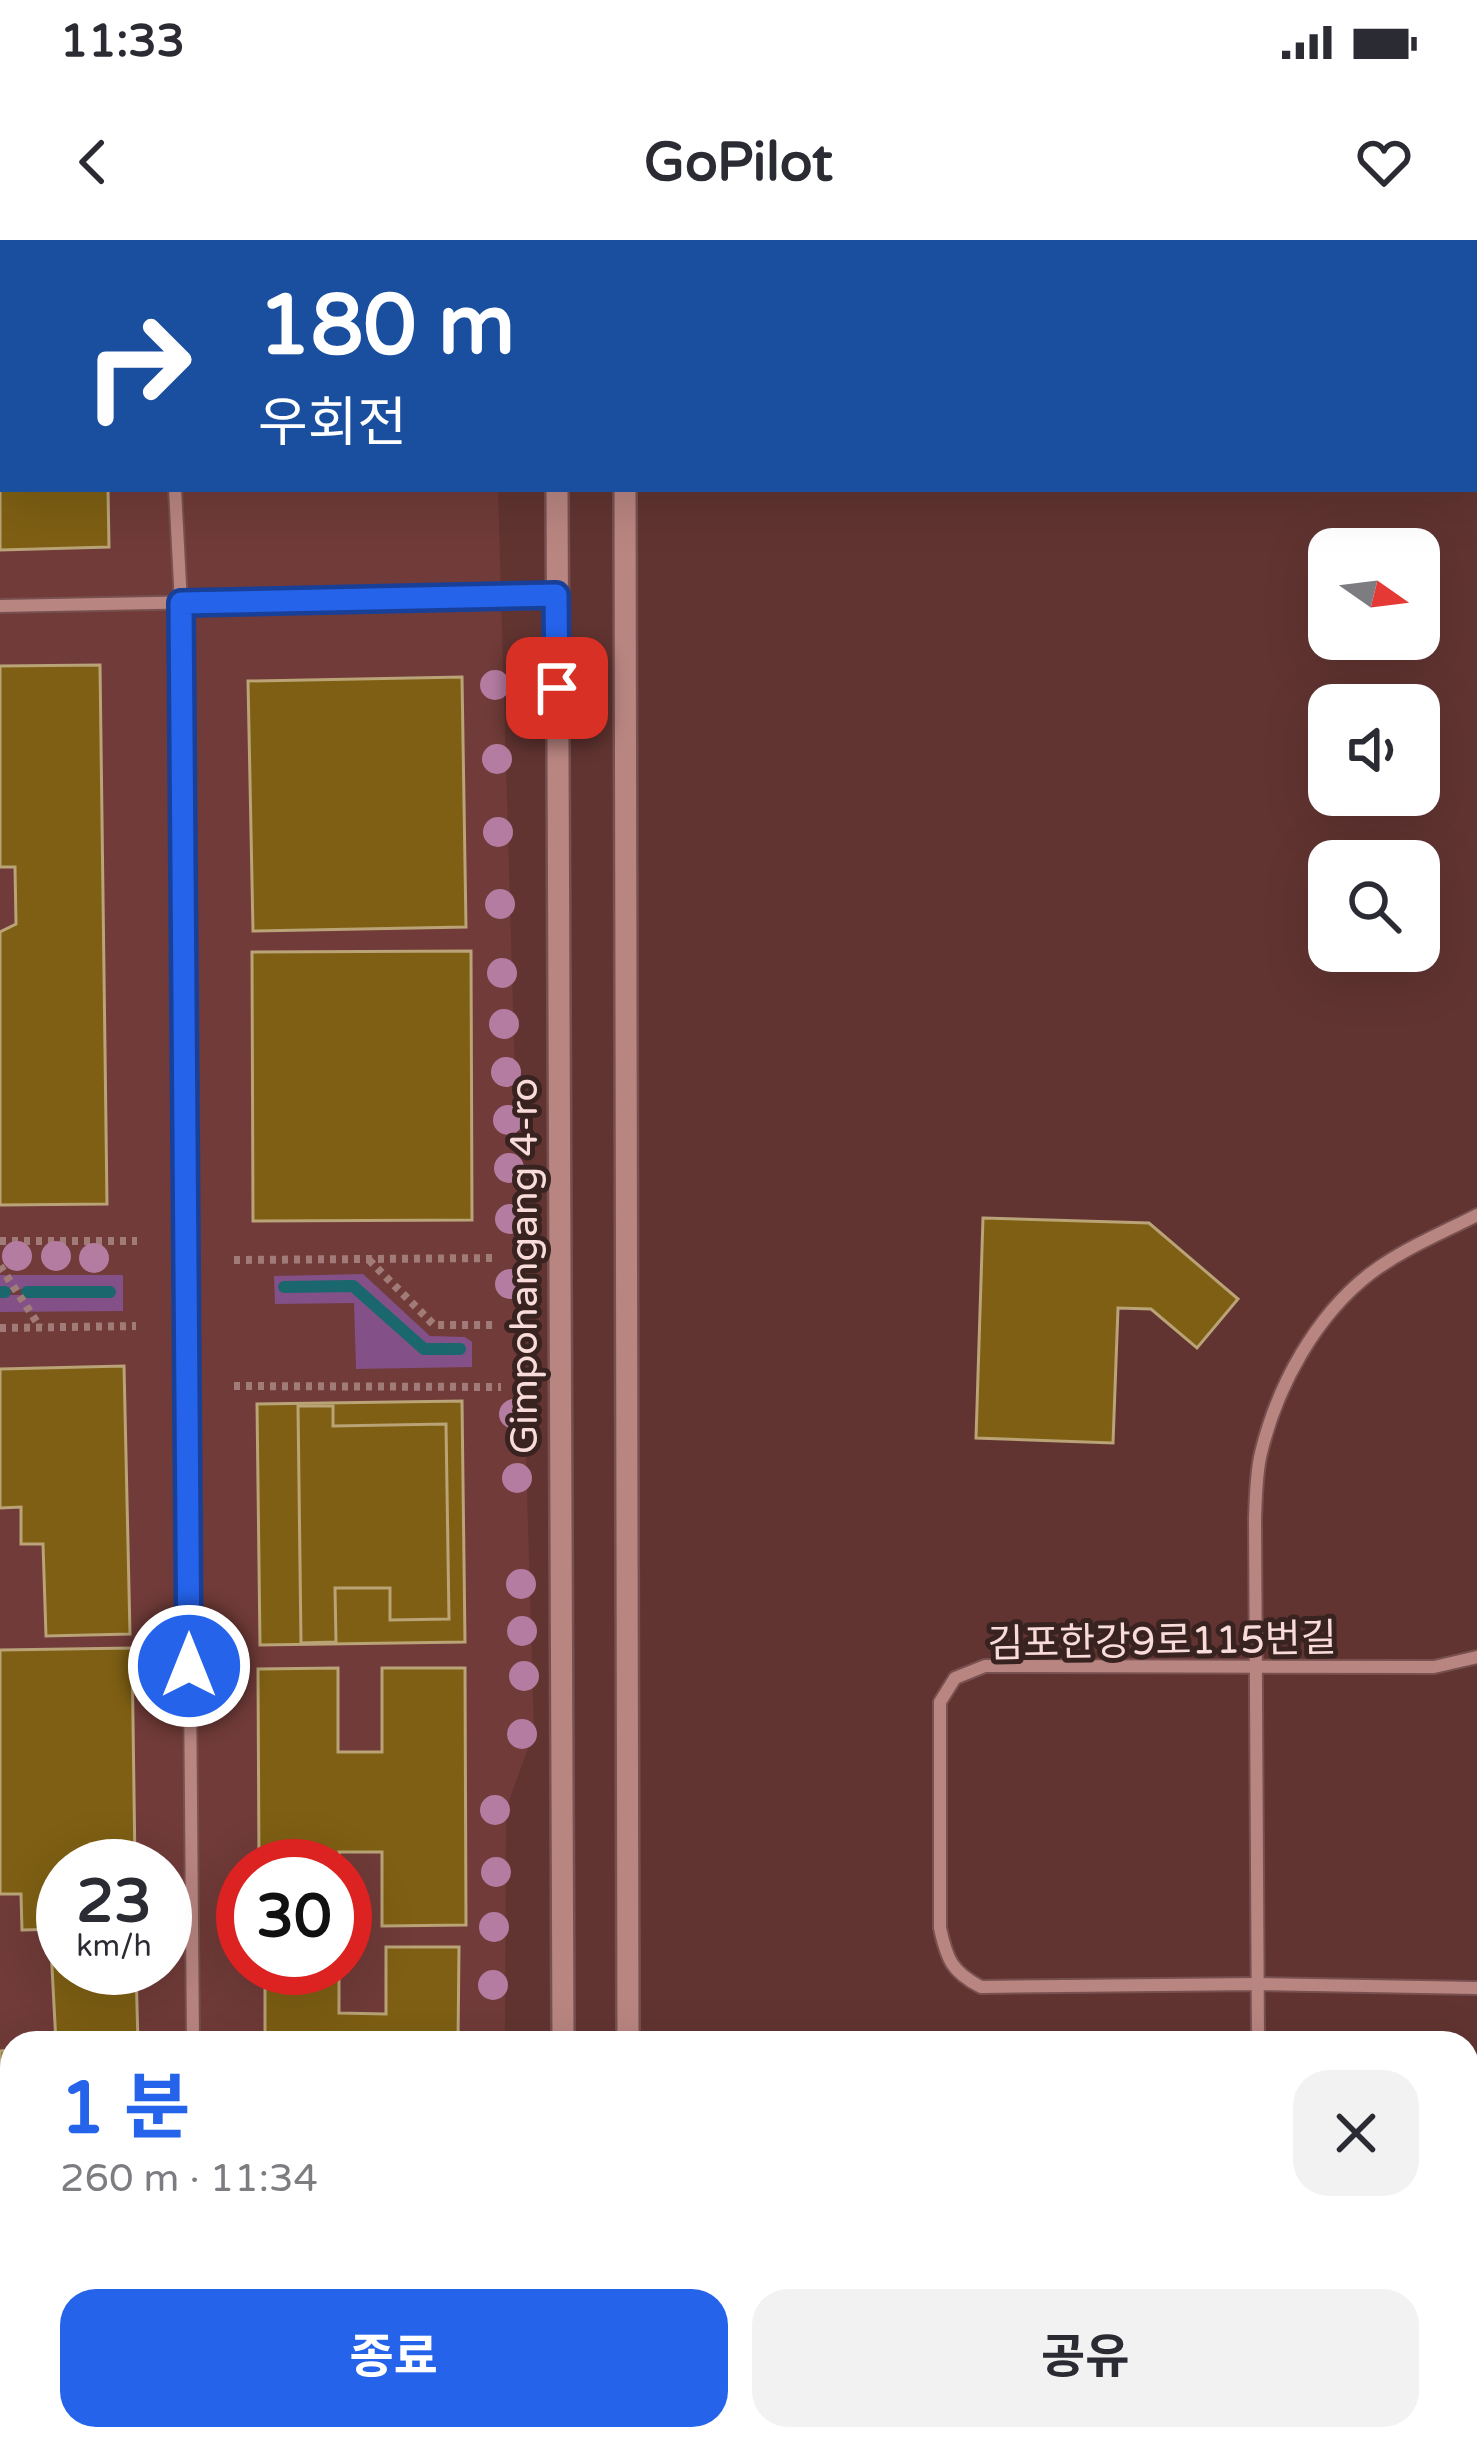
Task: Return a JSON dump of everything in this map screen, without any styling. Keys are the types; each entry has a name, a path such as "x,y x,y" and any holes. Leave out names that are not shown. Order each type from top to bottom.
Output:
{"street":[{"path":"175,492 181,603 193,2031"},
{"name":"Gimpohangang 4-ro","path":"556,492 563,2031"},
{"path":"625,492 628,2031"},
{"path":"0,606 556,595"},
{"path":"1258,2031 1255,1518 1260,1456 1278,1399 1307,1344 1336,1307 1370,1274 1477,1215"},
{"name":"김포한강9로115번길","path":"1477,1657 1434,1667 986,1666 955,1678 940,1702 940,1928 946,1954 960,1976 981,1987 1477,1988"}],"path":[{"path":"0,1241 136,1241"},
{"path":"368,1258 434,1325 498,1325"},
{"path":"234,1260 498,1258"},
{"path":"0,1266 40,1327"},
{"path":"0,1328 136,1326"},
{"path":"235,1386 501,1387"}],"shaded area":[{"path":"0,492 498,492 534,1732 506,1809 505,2031 0,2031"},
{"path":"363,1274 430,1336 465,1337 472,1342 472,1367 356,1369 354,1303 275,1304 274,1276","holes":["353,1285 424,1347 462,1350 424,1350 351,1288 282,1288"]},
{"path":"0,1275 123,1275 123,1311 0,1312 0,1295 111,1295 113,1290 0,1289"}],"building":[{"path":"0,492 108,492 109,547 0,550"},
{"path":"100,665 107,1204 0,1205 0,932 16,924 15,867 0,867 0,666"},
{"path":"462,677 466,927 253,931 248,681"},
{"path":"471,951 472,1220 253,1221 252,952"},
{"path":"983,1218 1149,1223 1238,1299 1197,1348 1151,1309 1118,1308 1113,1443 976,1438"},
{"path":"124,1366 130,1634 46,1636 43,1544 21,1544 21,1507 0,1508 0,1369"},
{"path":"462,1401 465,1642 260,1645 257,1404"},
{"path":"298,1406 333,1406 333,1426 446,1424 449,1619 390,1620 390,1588 335,1588 336,1642 301,1643"},
{"path":"132,1648 135,1839 36,1839 36,1930 22,1930 21,1894 0,1894 0,1650"},
{"path":"338,1668 338,1752 382,1752 382,1668 465,1668 466,1925 382,1926 382,1852 372,1852 372,1839 259,1839 258,1669"},
{"path":"386,1947 459,1947 458,2031 265,2031 265,1995 339,1995 339,2013 386,2014"},
{"path":"53,1995 137,1995 138,2031 55,2031"}],"waterway":[{"path":"284,1287 353,1286 424,1349 460,1349"},
{"path":"0,1292 5,1292"},
{"path":"27,1292 110,1292"}],"route":[{"path":"189,1666 181,603 556,595 557,688"}]}
